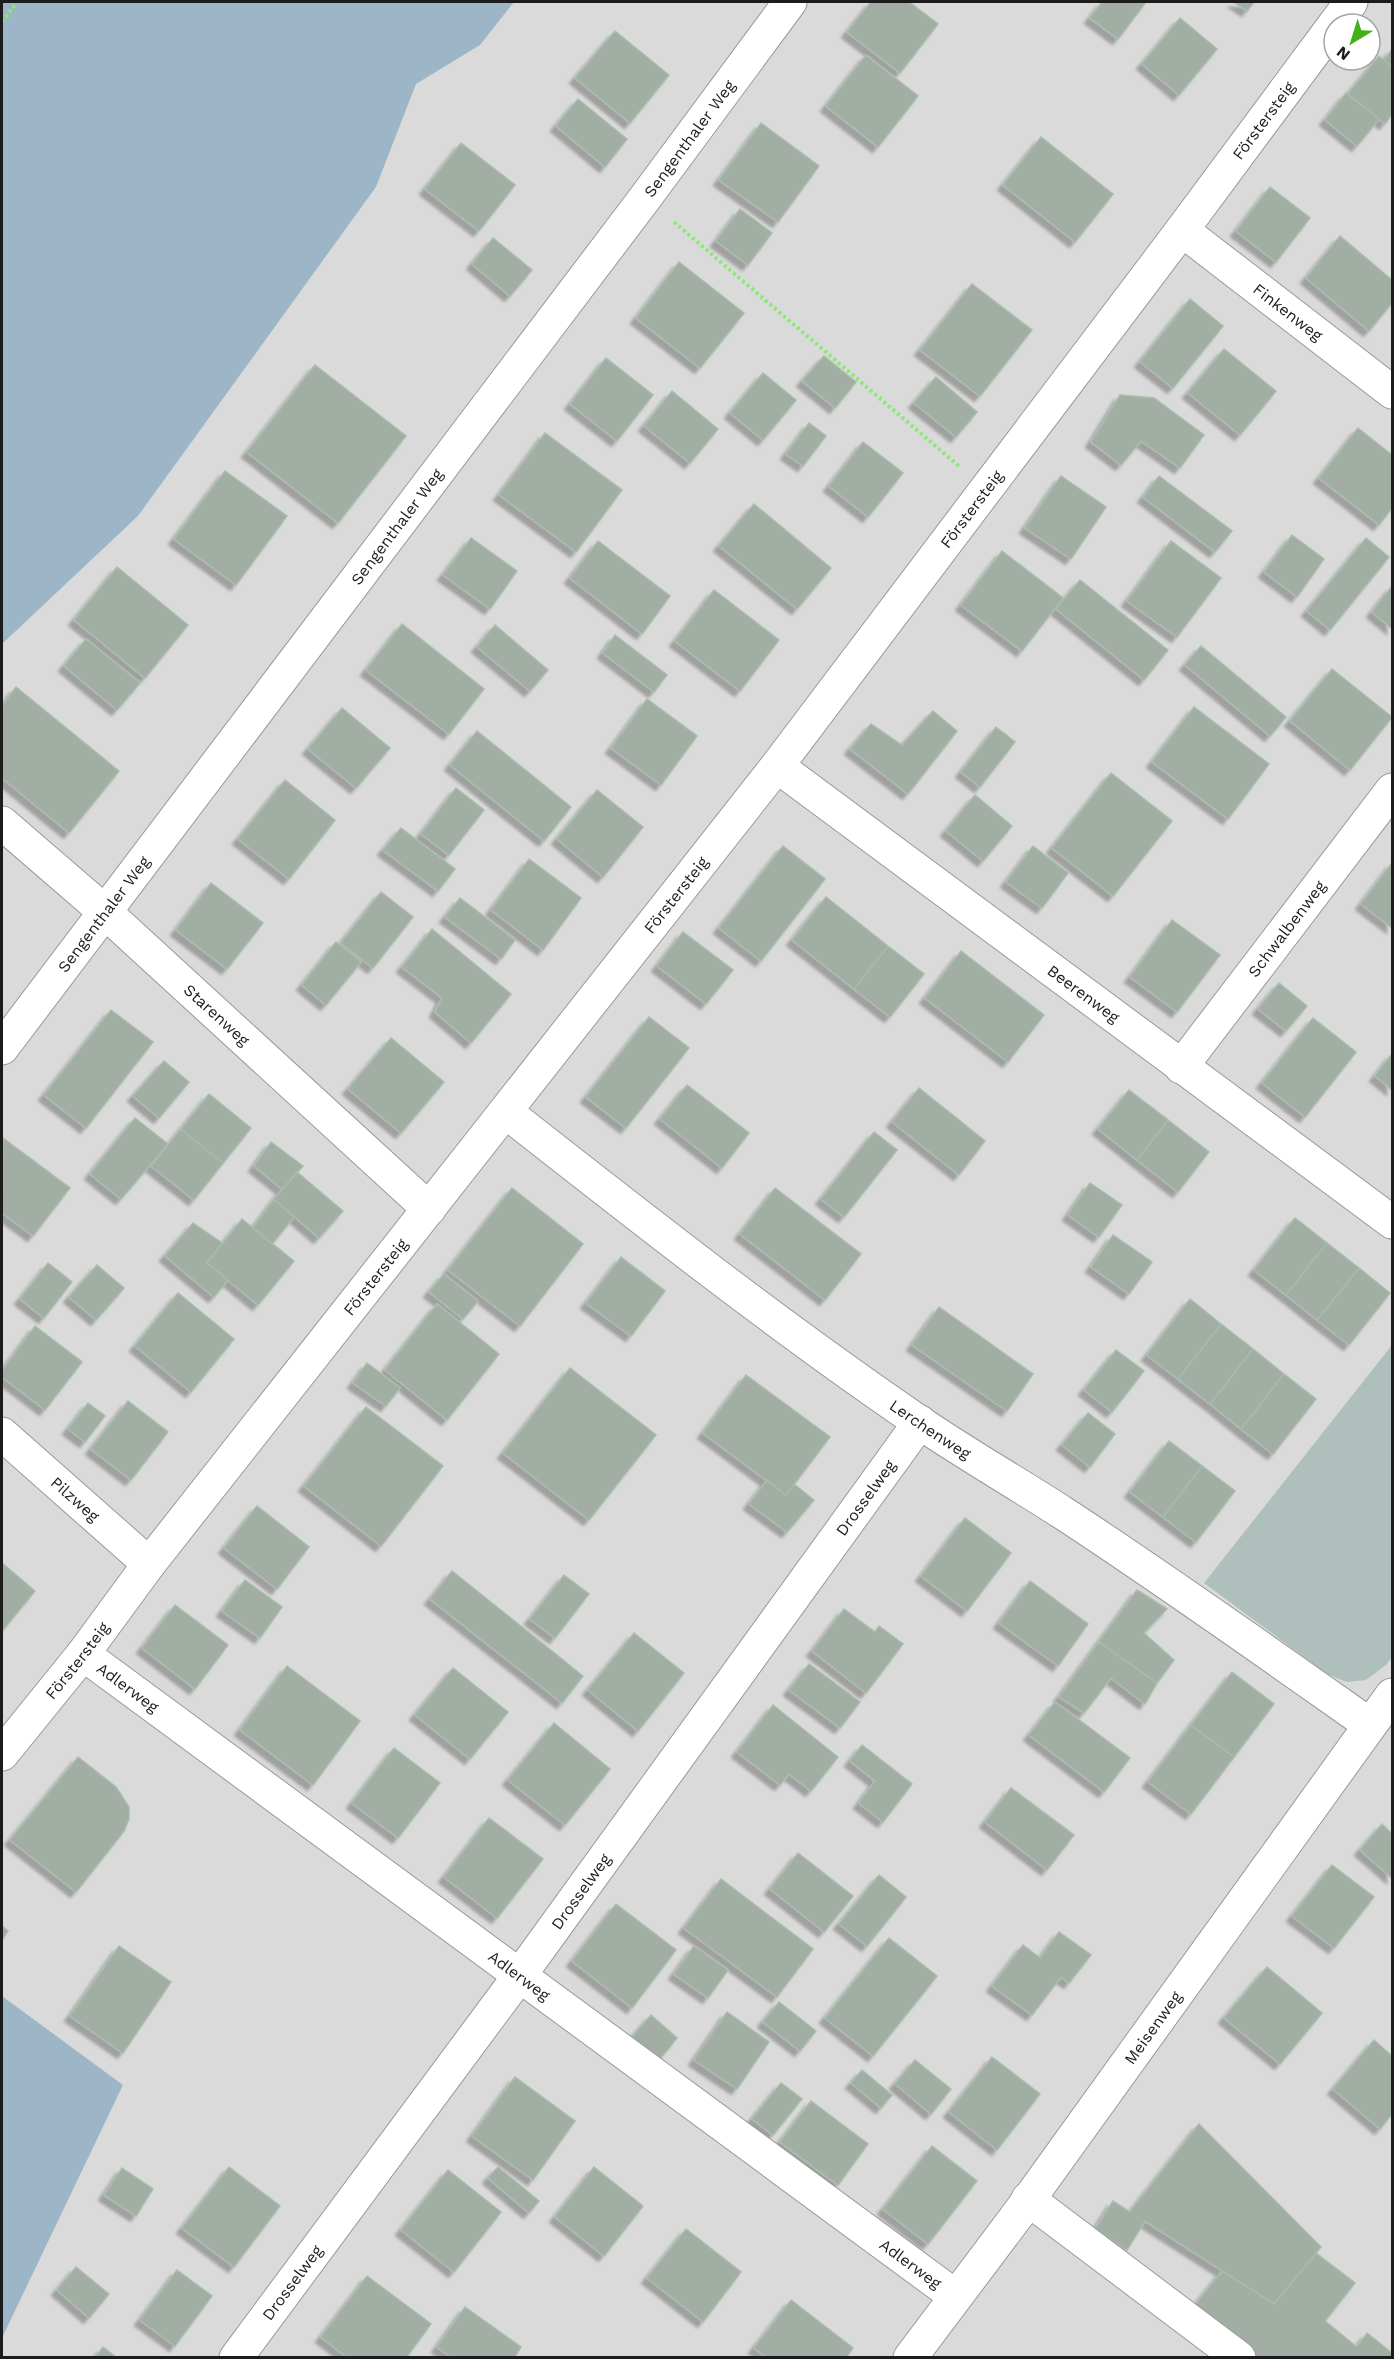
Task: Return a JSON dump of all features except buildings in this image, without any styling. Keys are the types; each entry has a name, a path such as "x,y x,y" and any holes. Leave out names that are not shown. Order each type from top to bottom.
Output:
{"street":[{"name":"Sengenthaler Weg","path":"2,1048 340,598 645,198 790,2"},
{"name":"Förstersteig","path":"2,1754 83,1654 149,1564 777,766 1182,230 1322,40"},
{"name":"Finkenweg","path":"1182,230 1392,392"},
{"name":"Beerenweg","path":"777,766 1392,1222"},
{"name":"Schwalbenweg","path":"1181,1067 1392,790"},
{"name":"Starenweg","path":"2,823 105,912 429,1209"},
{"name":"Lerchenweg","path":"506,1112 642,1219 920,1422 1064,1514 1370,1725"},
{"name":"Drosselweg","path":"236,2358 520,1975 920,1422"},
{"name":"Pilzweg","path":"2,1434 149,1564"},
{"name":"Adlerweg","path":"83,1654 955,2296"},
{"name":"Meisenweg","path":"910,2358 1028,2199 1392,1695"},
{"path":"1028,2199 1239,2358"}],"path":[{"path":"2,22 17,2"},
{"path":"645,198 986,488"}],"shaded area":[{"path":"2,2 514,2 480,45 416,84 376,187 138,516 2,644"},
{"path":"514,2 1392,2 1392,2357 2,2358 2,2338 123,2085 2,1996 2,644 138,516 376,187 416,84 480,45"},
{"path":"1392,1345 1392,1657 1386,1665 1366,1680 1347,1682 1327,1674 1204,1583"},
{"path":"2,1996 123,2085 2,2338"}]}
